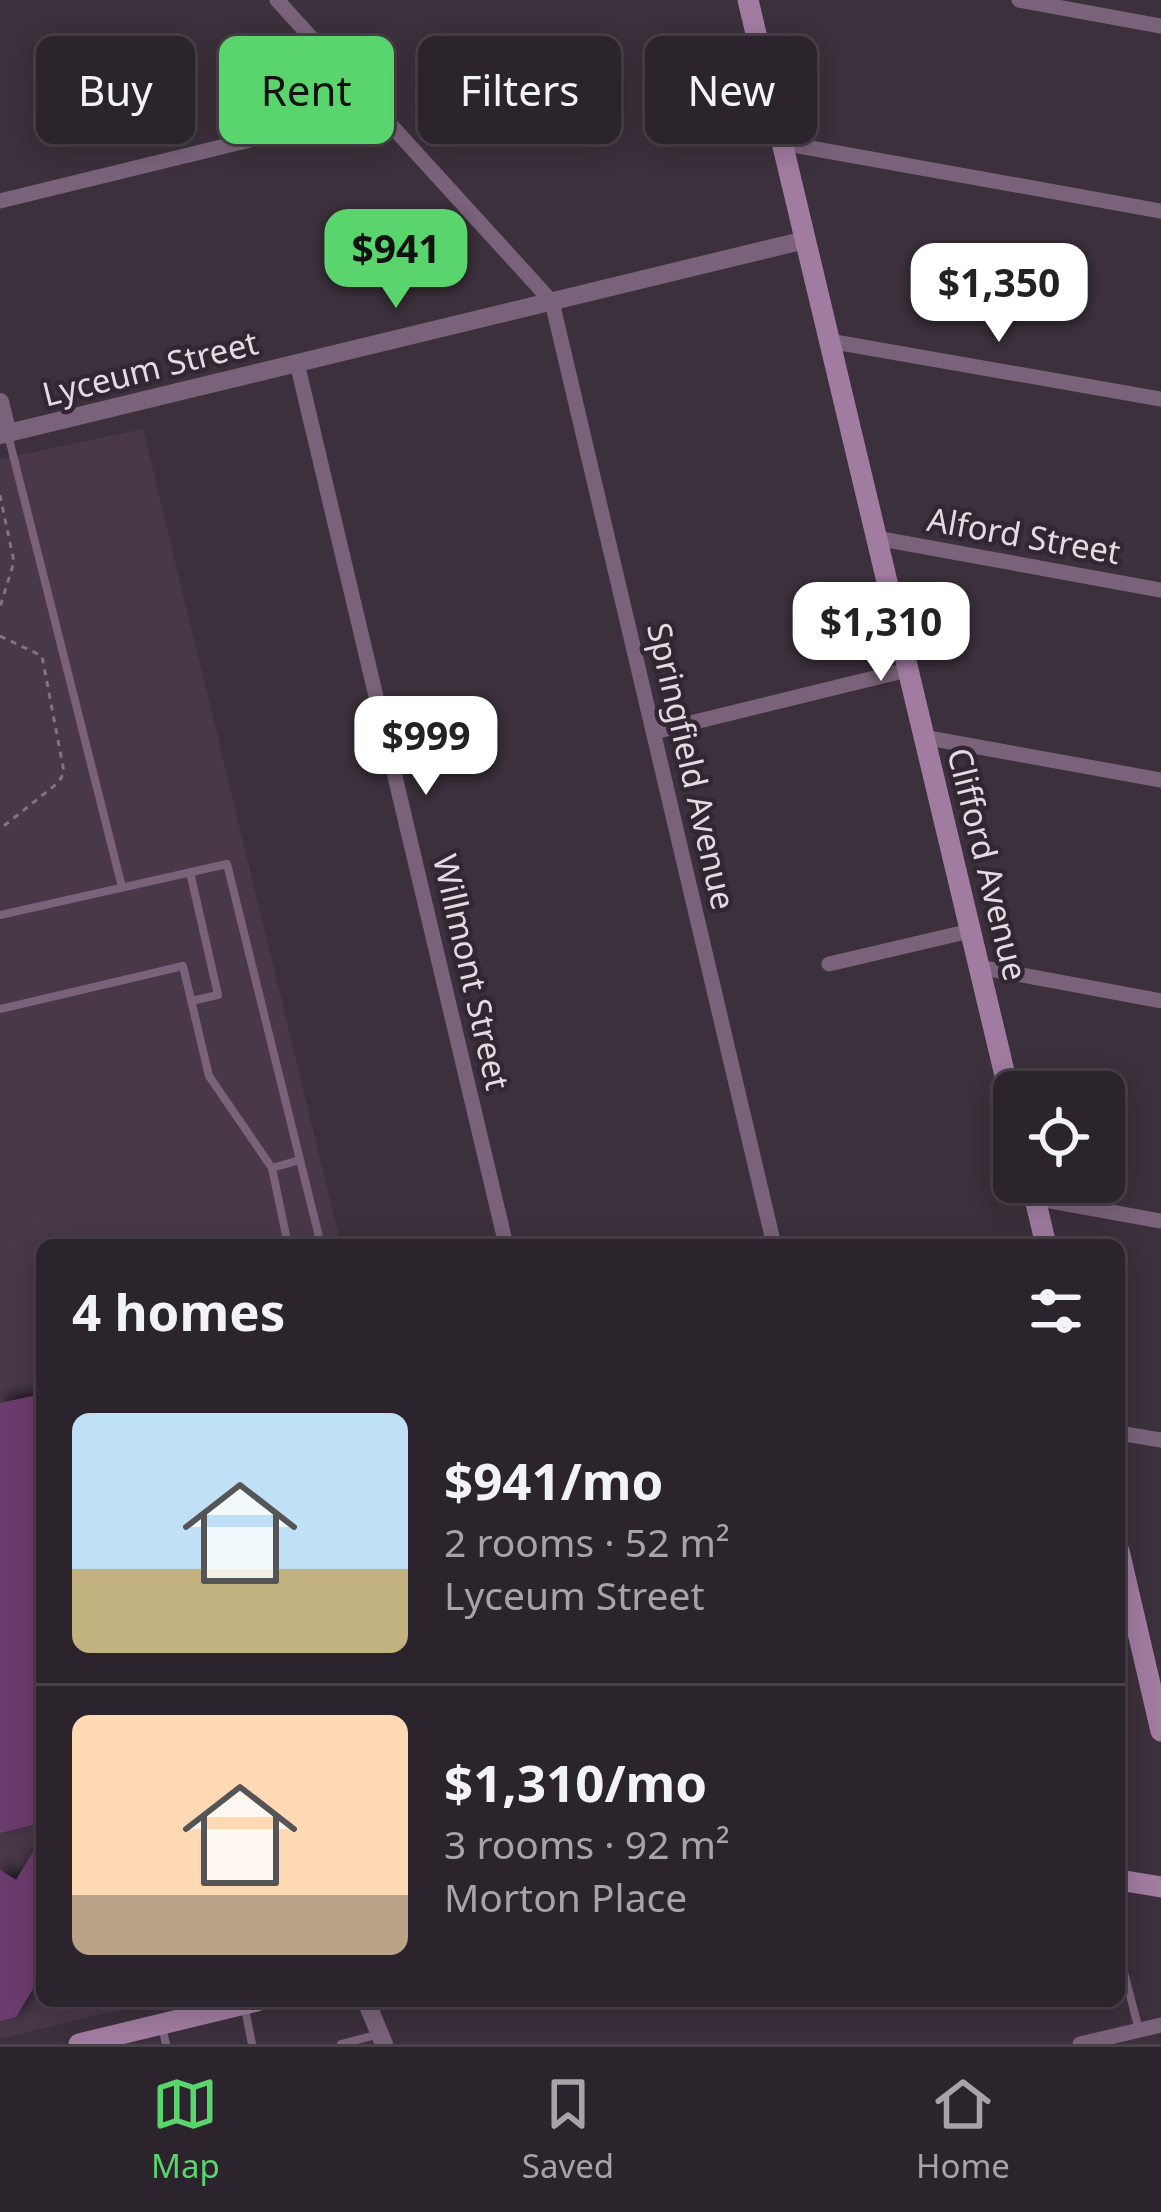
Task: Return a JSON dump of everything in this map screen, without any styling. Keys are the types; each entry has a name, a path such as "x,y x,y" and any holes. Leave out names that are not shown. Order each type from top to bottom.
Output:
{"main road":[{"name":"Clifford Avenue","path":"748,0 757,36"},
{"name":"Clifford Avenue","path":"782,144 1004,1071"},
{"path":"1036,1203 1045,1239"},
{"path":"1125,1570 1153,1661 1161,1731"},
{"path":"1125,1881 1161,1887"},
{"path":"79,2044 164,2034 239,2007"}],"street":[{"path":"277,0 310,36"},
{"path":"1019,0 1161,26"},
{"path":"394,128 552,302"},
{"path":"0,201 234,144"},
{"path":"788,144 1161,211"},
{"name":"Lyceum Street","path":"4,434 805,240"},
{"name":"Springfield Avenue","path":"552,302 773,1239"},
{"path":"829,340 1161,399"},
{"name":"Willmont Street","path":"297,363 505,1239"},
{"path":"0,402 4,434"},
{"name":"Alford Street","path":"876,538 1161,590"},
{"path":"654,732 907,670"},
{"path":"923,737 1161,780"},
{"path":"829,964 970,931"},
{"path":"979,967 1161,1000"},
{"path":"1087,1203 1161,1221"},
{"path":"1125,1433 1161,1440"},
{"path":"369,2007 382,2039"},
{"path":"1080,2044 1161,2025"}],"lane":[{"path":"4,434 122,887"},
{"path":"0,915 227,864 320,1239"},
{"path":"190,872 218,995 191,1001"},
{"path":"0,1010 183,966 208,1076 272,1168 287,1239"},
{"path":"272,1168 300,1160"},
{"path":"1125,1977 1138,2030"},
{"path":"250,2007 252,2044"},
{"path":"341,2044 382,2039"}],"path":[{"path":"0,495 14,562 0,607"},
{"path":"0,636 42,656 64,772 59,782 0,829"}],"shaded area":[{"path":"143,429 340,1239 36,1239 36,2007 131,2007 0,2039 0,459"}],"building":[{"path":"36,1395 36,1824 0,1833 0,1403"},
{"path":"36,1847 36,1984 16,2017 0,2021 0,1870 16,1880"}]}
